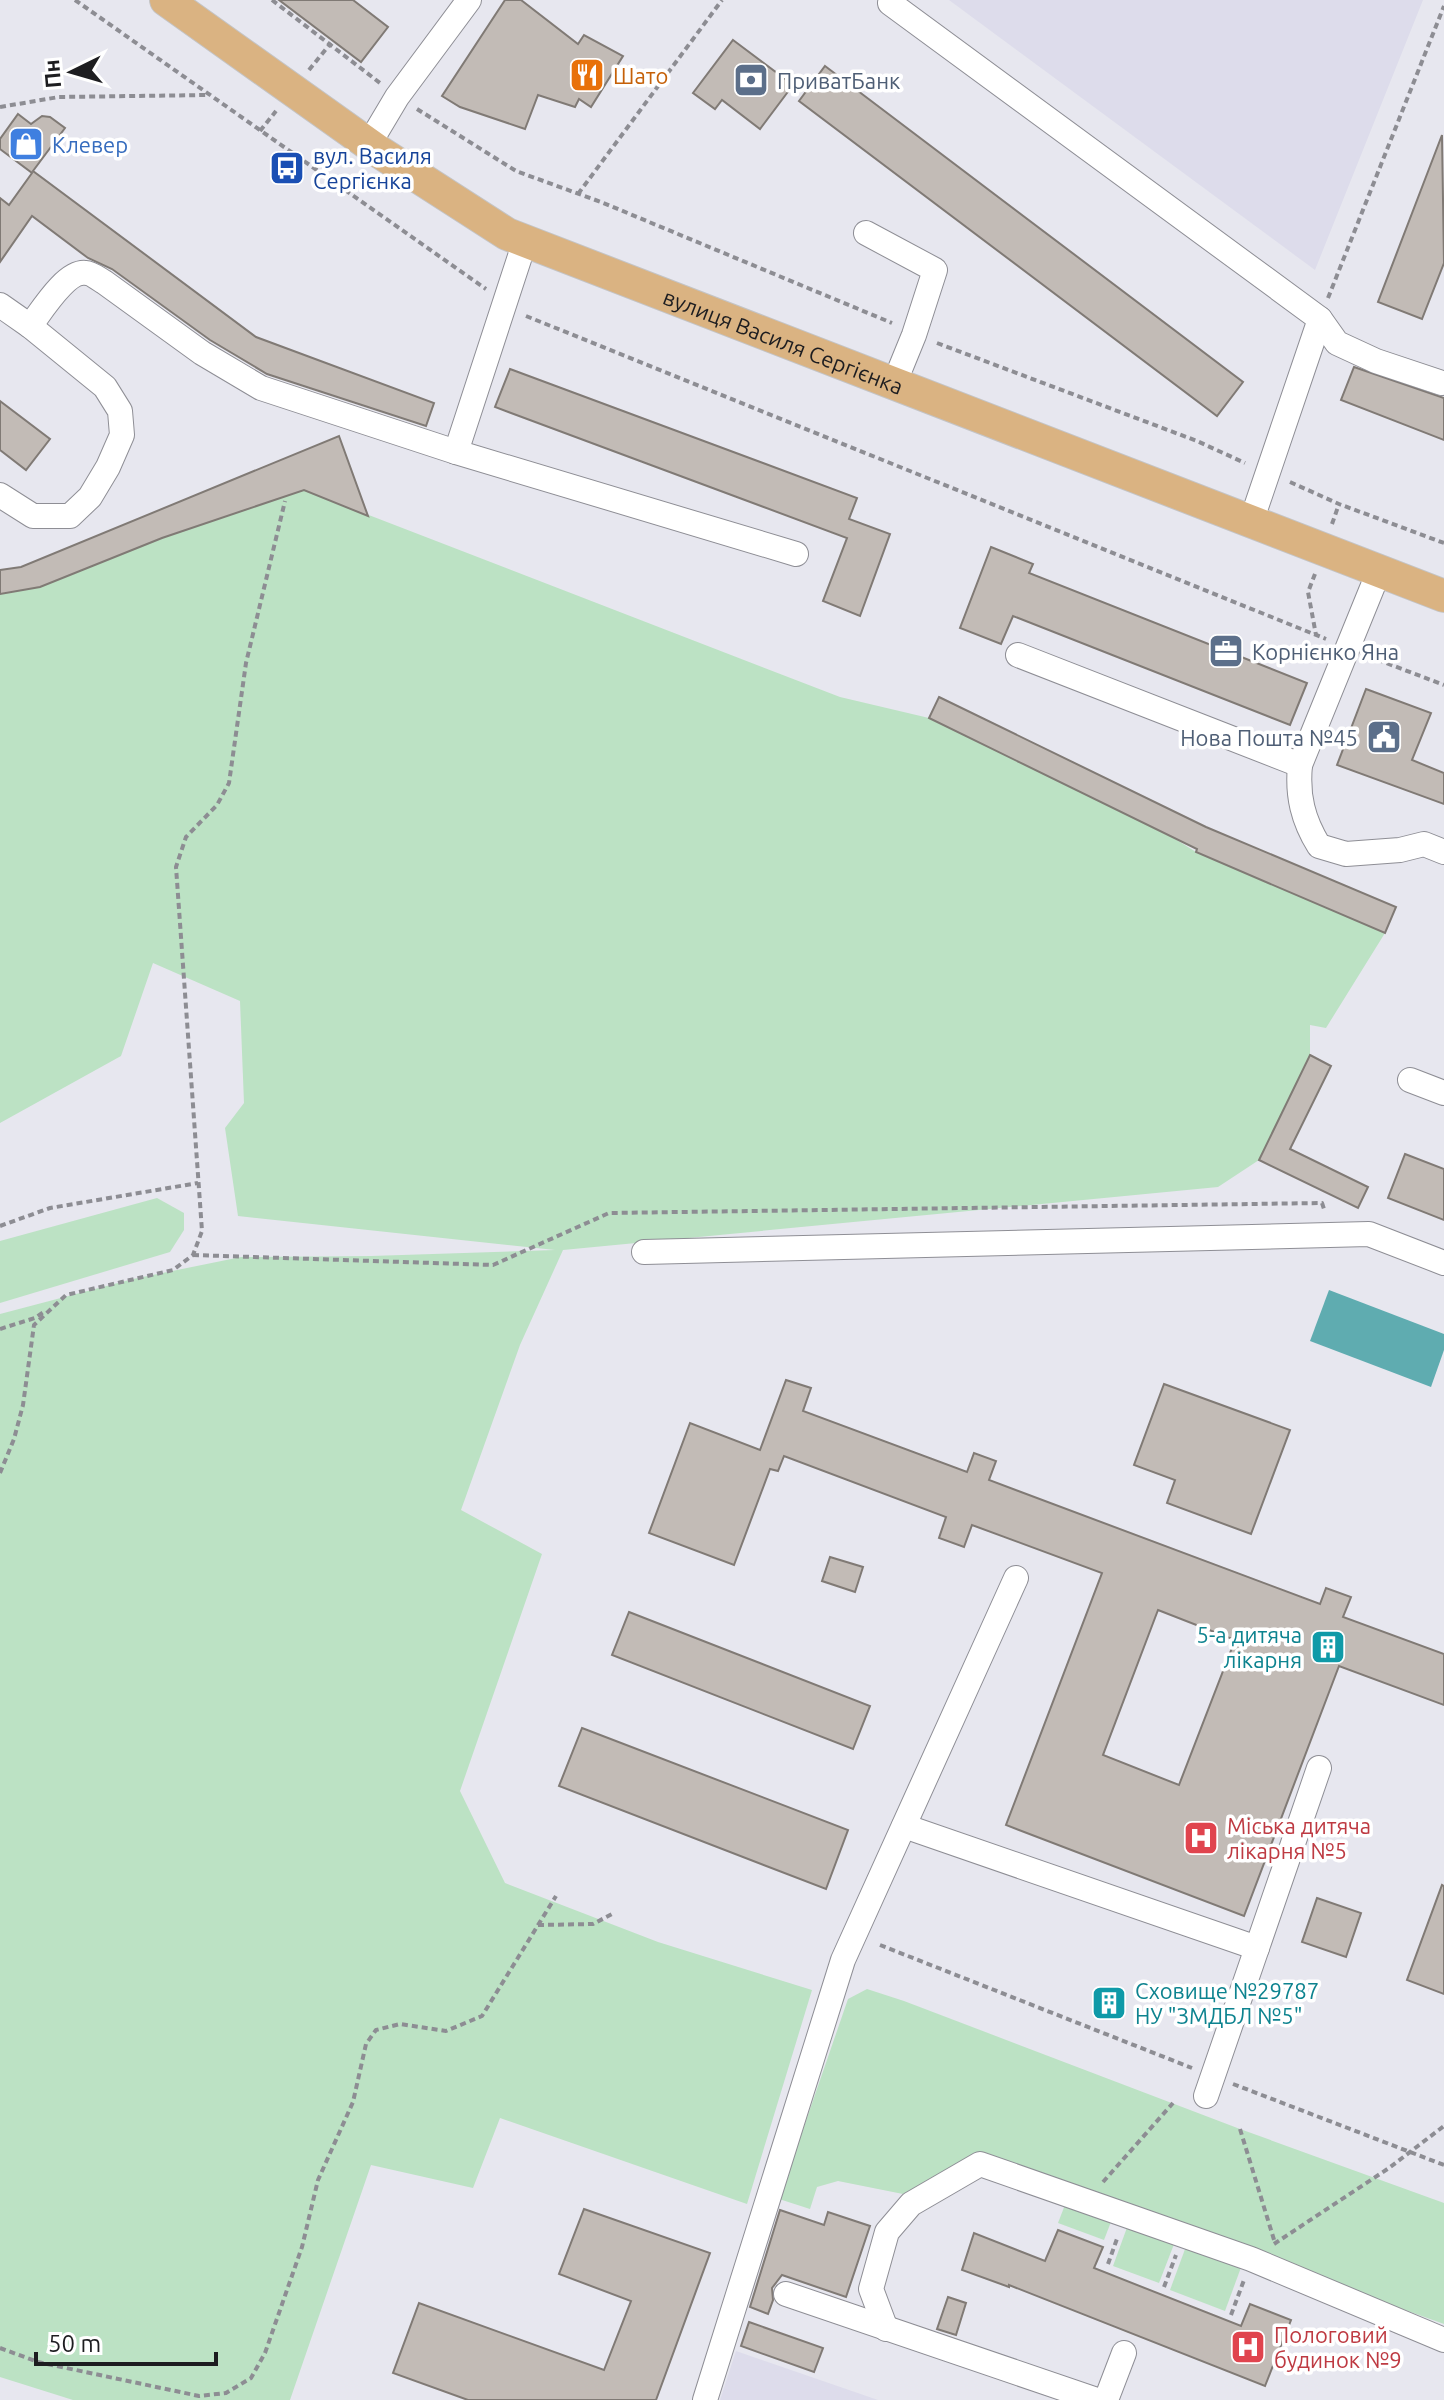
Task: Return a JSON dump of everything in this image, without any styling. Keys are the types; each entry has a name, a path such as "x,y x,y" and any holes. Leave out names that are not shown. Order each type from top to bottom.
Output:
{"main road":[{"name":"вулиця Василя Сергієнка","path":"166,0 369,144 507,234 1444,596"}],"lane":[{"path":"369,144 397,97 469,0"},
{"path":"890,3 1320,319 1337,343 1376,361 1443,382"},
{"path":"866,233 935,270 894,384"},
{"path":"456,452 525,241"},
{"path":"30,326 63,284 73,275 87,273 227,369 261,388 456,452 796,554"},
{"path":"0,305 105,387 120,411 122,435 90,497 70,516 33,516 0,495"},
{"path":"1251,522 1320,319"},
{"path":"1379,571 1300,765 1298,786 1301,809 1319,846 1346,854 1424,844 1444,852"},
{"path":"1018,655 1300,765"},
{"path":"1410,1080 1444,1093"},
{"path":"644,1252 1369,1234 1444,1263"},
{"path":"705,2400 843,1960 1016,1578"},
{"path":"1209,2086 1319,1768"},
{"path":"904,1826 1257,1948"},
{"path":"886,2329 871,2289 887,2232 911,2204 980,2164 1251,2259 1444,2340"},
{"path":"786,2294 1097,2400"},
{"path":"1106,2400 1124,2353"}],"path":[{"path":"75,0 506,303 543,324 1444,685"},
{"path":"272,0 332,43 397,97 516,171 880,316 914,335 1197,441 1339,504 1444,543"},
{"path":"578,194 722,0"},
{"path":"1320,319 1444,6"},
{"path":"0,107 59,97 208,95"},
{"path":"0,1329 35,1318 66,1295 173,1270 193,1255 202,1231 176,867 186,837 217,805 229,783 246,663 285,501"},
{"path":"0,1226 50,1208 198,1183"},
{"path":"193,1255 493,1265 609,1213 625,1212 1322,1203 1333,1235"},
{"path":"0,1473 23,1405 34,1325 66,1295"},
{"path":"0,2348 38,2362 199,2396 226,2393 251,2378 265,2353 302,2247 318,2180 353,2102 366,2044 376,2030 400,2024 446,2031 482,2016 556,1896"},
{"path":"538,1925 593,1924 612,1914"},
{"path":"880,1945 1209,2086 1444,2165"},
{"path":"1101,2184 1173,2103"},
{"path":"1231,2315 1251,2259 1389,2168 1444,2126"},
{"path":"1240,2129 1275,2243"},
{"path":"1164,2287 1184,2234"}],"shaded area":[{"path":"949,0 1423,0 1315,270"},
{"path":"736,2351 878,2400 720,2400"}],"green space":[{"path":"304,490 840,697 929,718 1172,837 1196,852 1385,933 1326,1028 1310,1025 1310,1055 1259,1160 1218,1187 563,1250 520,1345 461,1510 542,1554 460,1791 505,1883 658,1942 812,1990 747,2204 500,2118 473,2188 371,2165 290,2400 73,2400 0,2377 0,1314 133,1279 241,1257 555,1250 238,1216 225,1128 244,1103 240,1001 153,963 121,1056 0,1123 0,594 40,587 162,538"},
{"path":"157,1198 184,1213 184,1230 170,1252 0,1303 0,1241"},
{"path":"867,1989 1444,2203 1444,2324 973,2155 903,2194 838,2181 817,2187 810,2209 779,2199 848,1999"},
{"path":"1068,2197 1114,2214 1104,2240 1058,2223"},
{"path":"1129,2222 1176,2239 1159,2283 1113,2266"},
{"path":"1188,2241 1243,2262 1225,2311 1170,2290"}],"water":[{"path":"1329,1290 1444,1334 1444,1350 1431,1387 1310,1341"}],"building":[{"path":"279,0 353,0 388,27 361,62"},
{"path":"505,0 521,0 578,44 584,35 623,56 591,107 579,99 575,107 538,95 525,129 460,107 442,96"},
{"path":"733,40 793,85 760,129 722,100 715,109 693,93"},
{"path":"825,66 1243,382 1217,416 799,101"},
{"path":"18,114 31,124 42,116 50,117 65,128 33,171 256,337 434,403 426,426 267,374 210,340 112,269 88,258 32,216 0,262 0,198 9,205 32,173 0,149 0,139"},
{"path":"1442,135 1444,263 1422,319 1378,302"},
{"path":"1354,367 1444,398 1444,440 1341,400"},
{"path":"510,369 857,498 849,519 890,534 860,616 823,601 847,538 495,407"},
{"path":"0,401 50,439 26,470 0,450"},
{"path":"339,436 368,516 304,490 162,538 40,587 0,594 0,570 21,567"},
{"path":"991,547 1033,564 1029,573 1307,683 1290,725 1013,616 1001,644 960,628"},
{"name":"Нова Пошта №45","path":"1366,689 1431,713 1412,760 1444,773 1444,804 1337,765"},
{"path":"939,697 1206,827 1396,907 1385,933 1196,852 1197,849 929,718"},
{"path":"1310,1055 1331,1066 1290,1149 1368,1187 1358,1208 1259,1160"},
{"path":"1405,1154 1444,1169 1444,1220 1388,1198"},
{"name":"5-а дитяча лікарня","path":"786,1380 811,1388 803,1411 967,1472 974,1453 996,1461 989,1480 1320,1604 1326,1588 1351,1597 1343,1617 1444,1654 1444,1705 1339,1666 1244,1916 1006,1825 1102,1573 972,1525 964,1547 939,1538 946,1517 784,1456 778,1471 770,1469 734,1565 649,1533 690,1423 760,1450","holes":["1158,1610 1235,1640 1179,1785 1103,1755"]},
{"path":"1164,1384 1290,1430 1251,1534 1167,1503 1175,1480 1134,1465"},
{"path":"830,1557 863,1567 855,1592 822,1581"},
{"path":"629,1612 870,1706 853,1749 612,1655"},
{"path":"582,1728 848,1830 826,1889 559,1786"},
{"path":"1444,1886 1444,1994 1407,1980"},
{"path":"1317,1898 1361,1913 1346,1957 1302,1942"},
{"path":"584,2209 710,2253 656,2400 468,2400 393,2373 419,2303 604,2370 631,2301 559,2274"},
{"path":"780,2210 824,2225 828,2212 870,2226 846,2297 782,2275 772,2288 773,2300 768,2314 750,2307"},
{"name":"Пологовий будинок №9","path":"1058,2230 1103,2247 1094,2268 1241,2326 1250,2304 1291,2320 1265,2386 1009,2285 962,2270 974,2233 1045,2261"},
{"path":"948,2297 966,2303 956,2335 937,2329"},
{"path":"749,2322 823,2348 814,2372 741,2346"}],"place":[{"name":"Шато","path":"587,75"},
{"name":"ПриватБанк","path":"751,80"},
{"name":"Клевер","path":"26,144"},
{"name":"вул. Василя Сергієнка","path":"287,168"},
{"name":"Корнієнко Яна","path":"1226,651"},
{"name":"Нова Пошта №45","path":"1384,737"},
{"name":"5-а дитяча лікарня","path":"1328,1647"},
{"name":"Міська дитяча лікарня №5","path":"1201,1838"},
{"name":"Сховище №29787 НУ \"ЗМДБЛ №5\"","path":"1109,2003"},
{"name":"Пологовий будинок №9","path":"1248,2347"}]}
